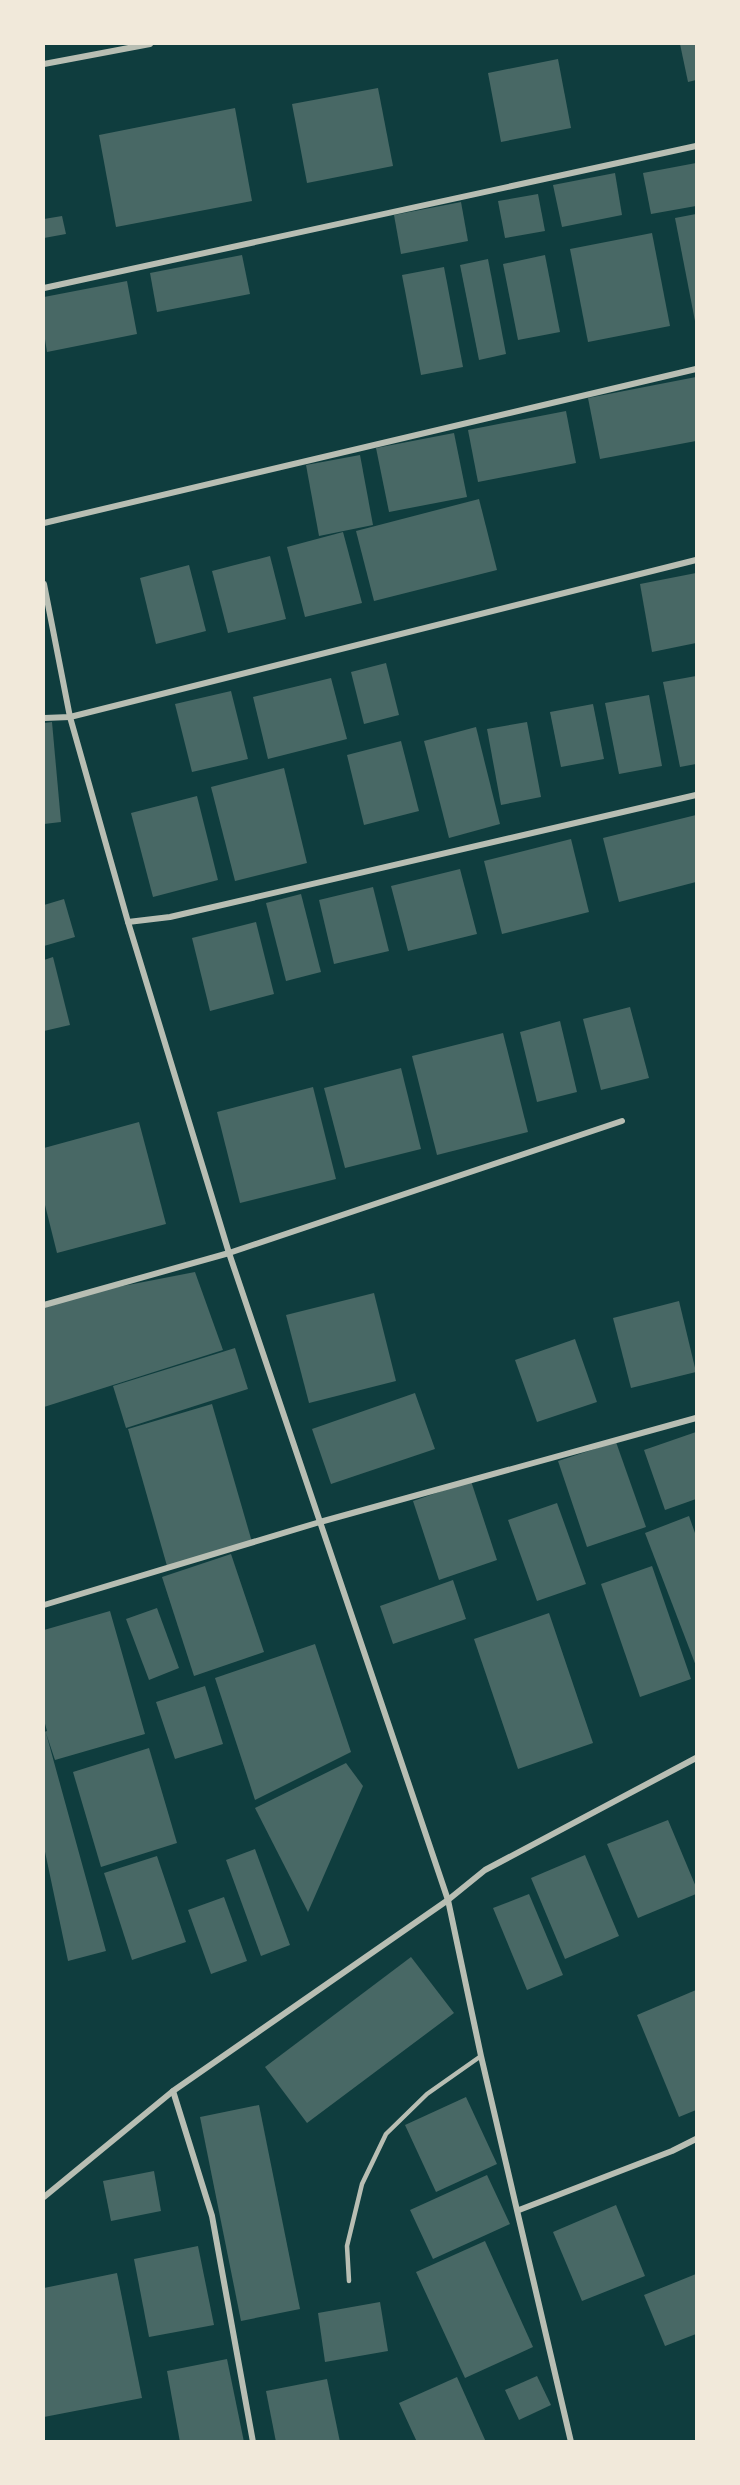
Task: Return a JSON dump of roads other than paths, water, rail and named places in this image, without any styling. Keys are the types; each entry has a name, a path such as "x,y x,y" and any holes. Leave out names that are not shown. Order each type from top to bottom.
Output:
{"street":[{"path":"44,64 150,44"},
{"path":"44,288 696,146"},
{"path":"44,523 696,369"},
{"path":"44,718 70,717 696,560"},
{"path":"44,584 70,717 128,922 229,1253 448,1900 481,2056 519,2210 571,2442"},
{"path":"128,922 170,917 696,795"},
{"path":"44,1305 229,1253 622,1121"},
{"path":"44,1605 320,1522 696,1418"},
{"path":"44,2197 173,2091 448,1900 485,1870 696,1758"},
{"path":"173,2091 212,2216 254,2442"},
{"path":"519,2210 672,2151 696,2139"}],"lane":[{"path":"349,2281 347,2246 362,2184 386,2134 427,2094 481,2056"}]}
